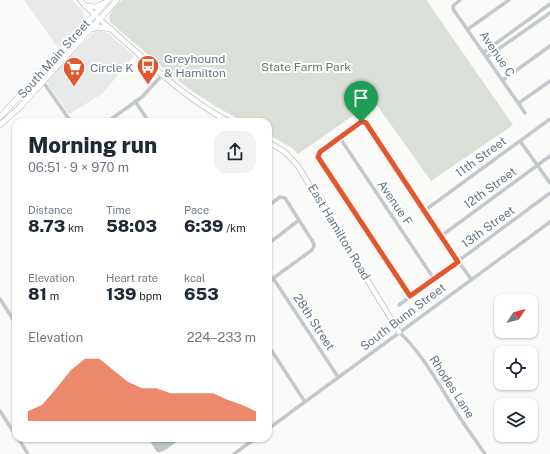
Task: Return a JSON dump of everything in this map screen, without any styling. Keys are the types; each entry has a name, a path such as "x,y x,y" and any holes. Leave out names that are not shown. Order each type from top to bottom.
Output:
{"highway":[{"name":"South Main Street","path":"0,126 117,0"},
{"path":"85,6 96,6 106,1"},
{"name":"South Main Street","path":"0,117 106,1"},
{"path":"90,29 98,27 111,29"}],"main road":[{"path":"80,0 94,15 162,75 196,102 223,118"},
{"name":"East Hamilton Road","path":"272,144 284,152 298,166 400,332"}],"street":[{"name":"Avenue C","path":"460,0 453,6 525,113"},
{"path":"468,30 509,0"},
{"path":"484,52 550,4"},
{"path":"487,57 550,13"},
{"path":"503,80 550,46"},
{"path":"112,118 148,91 162,75"},
{"path":"37,77 54,96 68,118"},
{"path":"519,103 550,81"},
{"path":"135,101 146,118"},
{"name":"11th Street","path":"424,211 550,119"},
{"path":"410,296 317,156 361,122 364,122 471,279"},
{"name":"Avenue F","path":"340,138 434,279"},
{"path":"520,141 550,183"},
{"name":"12th Street","path":"441,236 550,156"},
{"name":"13th Street","path":"399,305 550,193"},
{"path":"272,203 279,198 284,197 286,199 300,220 314,246 312,250 274,278"},
{"path":"272,241 300,220"},
{"name":"South Bunn Street","path":"272,426 550,222"},
{"name":"28th Street","path":"274,278 338,377"},
{"path":"0,299 12,318"},
{"name":"Rhodes Lane","path":"400,332 423,361 485,454"},
{"path":"272,351 305,402"},
{"path":"0,411 12,429"},
{"path":"20,442 28,454"},
{"path":"234,454 250,442"}],"shaded area":[{"path":"24,0 72,0 83,11 84,19 59,49"},
{"path":"96,30 109,34 134,56 102,94 69,114 47,83 47,80"},
{"path":"151,442 176,442 163,451 157,452"}],"green space":[{"name":"State Farm Park","path":"122,0 428,0 427,1 513,125 431,181 374,101 298,154 292,148 272,136 272,118 237,118 189,89 110,22 109,18 111,12"}],"place":[{"name":"Greyhound & Hamilton","path":"148,86"},
{"name":"Circle K","path":"74,88"}],"route":[{"path":"361,122 366,123 458,262 410,296 317,156 320,152 361,122"}]}
